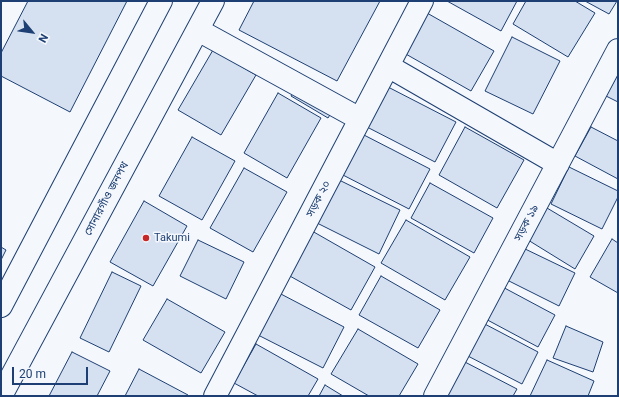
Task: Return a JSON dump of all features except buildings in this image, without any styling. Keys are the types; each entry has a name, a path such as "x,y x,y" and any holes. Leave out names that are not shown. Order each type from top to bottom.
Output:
{"street":[{"path":"1,306 161,1"},
{"name":"সোনারগাঁও জনপথ","path":"1,396 213,1"},
{"name":"সড়ক ২০","path":"215,396 422,1"},
{"path":"198,30 360,119"},
{"name":"সড়ক ১৯","path":"435,396 618,50"},
{"path":"388,66 558,164"}],"place":[{"name":"Takumi","path":"146,238"}]}
